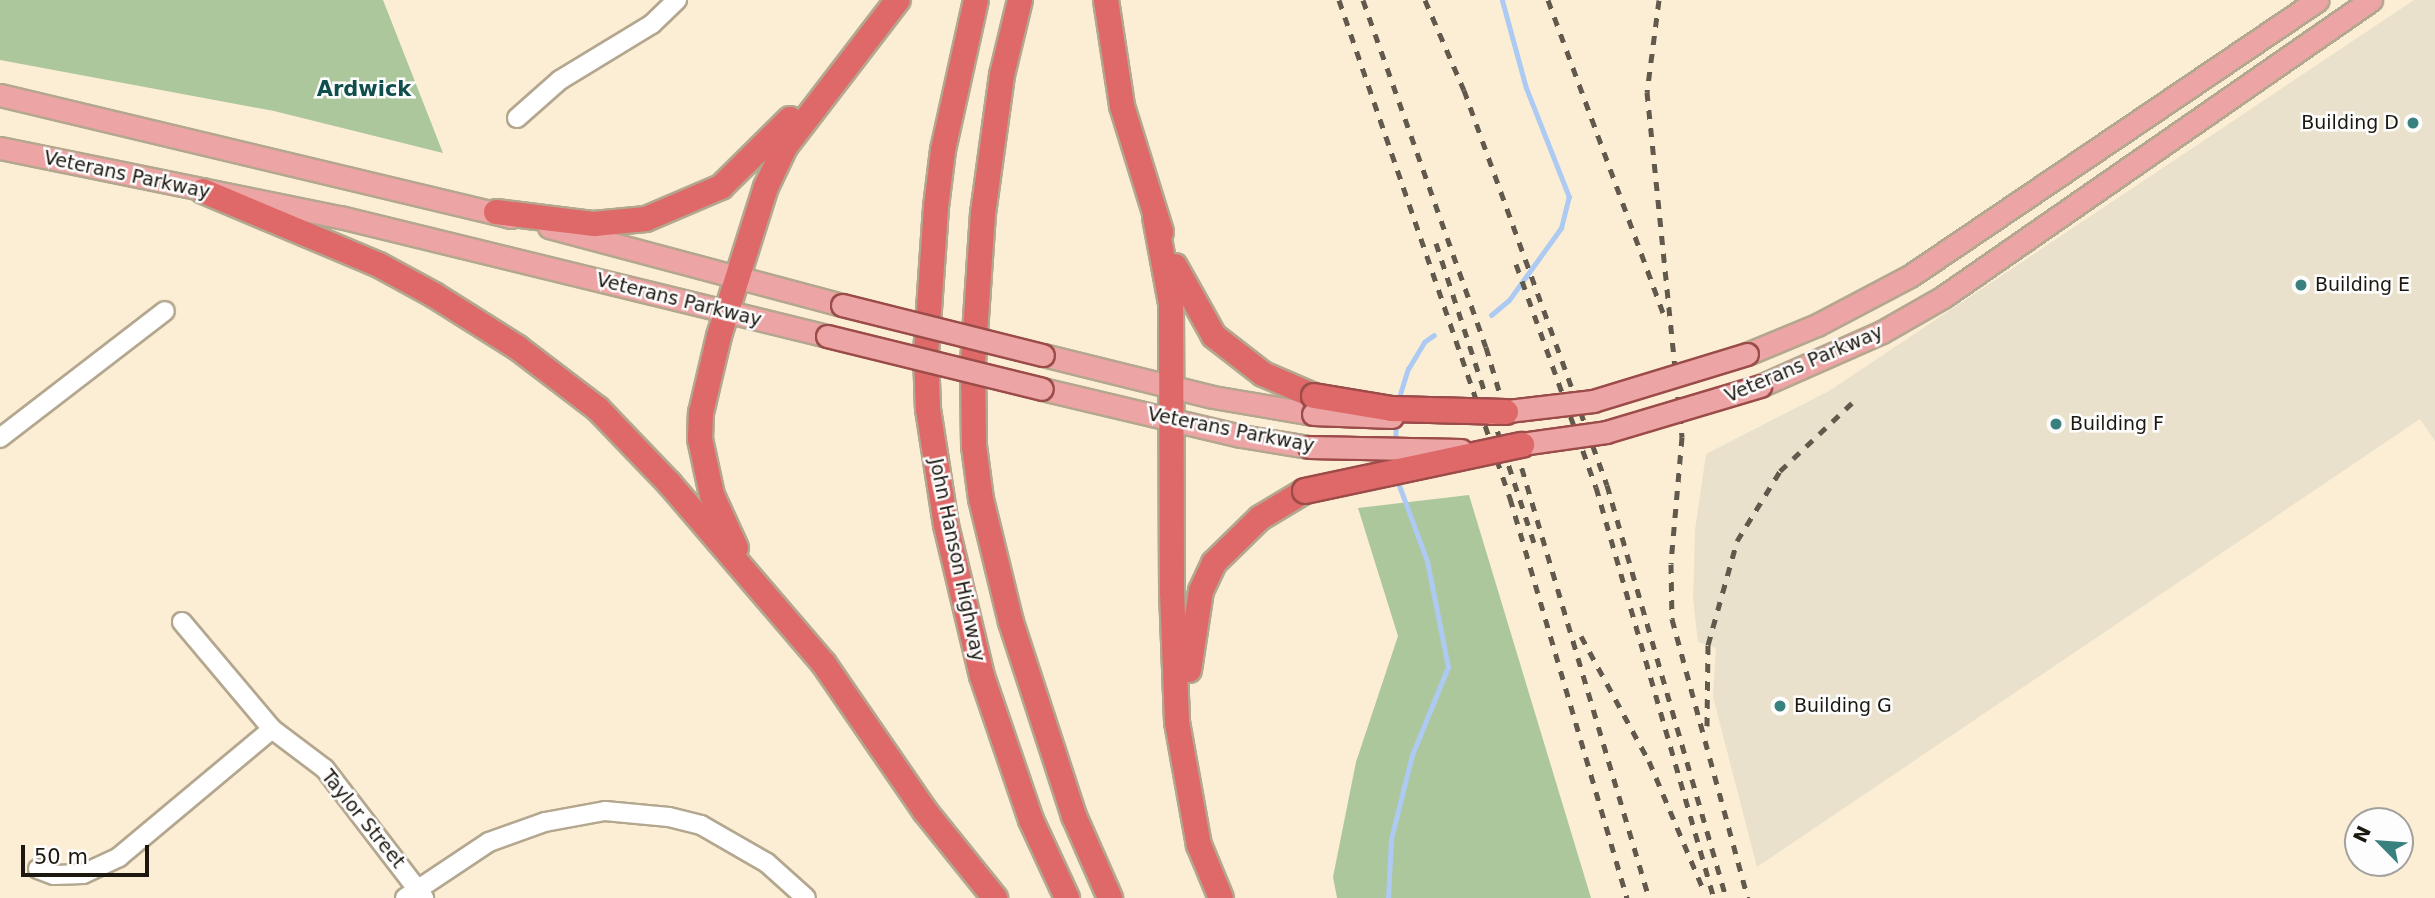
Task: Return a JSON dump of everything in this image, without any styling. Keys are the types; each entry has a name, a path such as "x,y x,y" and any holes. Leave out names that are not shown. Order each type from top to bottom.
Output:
{"highway":[{"path":"754,579 712,495 700,439 706,386 766,187 785,147 898,0"},
{"name":"John Hanson Highway","path":"976,0 948,125 936,207 926,353 928,409 946,525 982,676 1031,820 1067,898"},
{"name":"John Hanson Highway","path":"1020,0 1002,75 983,213 973,363 974,446 981,499 1011,622 1074,816 1110,898"},
{"path":"1107,0 1122,106 1155,217 1186,293 1214,336 1263,374 1314,405 1506,412"},
{"path":"496,212 594,224 646,219 682,207 721,187 751,161 877,27"},
{"path":"203,191 379,265 518,348 598,409 754,579 824,664 925,811 995,898"},
{"path":"1155,217 1171,303 1177,722 1199,845 1222,898"},
{"path":"1222,898 1195,787 1187,710 1191,639 1200,591 1214,563 1232,543 1274,508 1306,491 1522,445"}],"main road":[{"name":"Veterans Parkway","path":"1506,412 1593,401 1747,354 1818,326 1910,276 2317,0"},
{"name":"Veterans Parkway","path":"0,148 340,217 1042,389 1309,447 1405,452 1522,445 1643,423 1760,386 1882,332 1943,296 2371,0"},
{"name":"Veterans Parkway","path":"0,94 496,212 842,304 1171,387 1314,405"}],"street":[{"path":"517,118 560,80 627,41 677,0"},
{"path":"0,438 165,311"},
{"name":"Taylor Street","path":"182,622 272,729 325,769 416,895"},
{"path":"38,869 54,875 83,874 119,857 272,729"},
{"path":"416,895 489,842 516,831 576,815 629,812 680,820 734,841 767,863 806,898"}],"shaded area":[{"path":"2414,0 2435,0 2435,441 2420,419 1757,867 1713,697 1716,648 1698,642 1693,599 1695,530 1706,454 1829,391"}],"green space":[{"path":"0,0 383,0 443,153 274,111 0,60"},
{"path":"1469,495 1591,898 1337,898 1333,877 1356,762 1398,636 1358,508"}],"waterway":[{"path":"1491,315 1509,300 1561,228 1569,197 1526,88 1502,0"},
{"path":"1397,404 1408,369 1424,342 1434,335"},
{"path":"1395,442 1396,421"},
{"path":"1388,898 1391,839 1412,755 1448,667 1427,561 1397,480"}],"railway":[{"path":"1339,0 1510,498 1627,898"},
{"path":"1363,0 1486,347 1649,898"},
{"path":"1425,0 1464,90 1607,485 1726,898"},
{"path":"1548,0 1663,313"},
{"path":"1659,0 1647,92 1682,437 1671,564 1672,619 1748,898"},
{"path":"1436,243 1536,549"},
{"path":"1516,264 1596,487 1714,898"},
{"path":"1707,726 1708,645 1737,541 1780,471 1854,401"},
{"path":"1581,636 1649,761 1704,891"}],"place":[{"name":"Building D","path":"2413,123"},
{"name":"Building E","path":"2301,285"},
{"name":"Building F","path":"2056,424"},
{"name":"Building G","path":"1780,706"}],"district":[{"name":"Ardwick","path":"364,89"}]}
